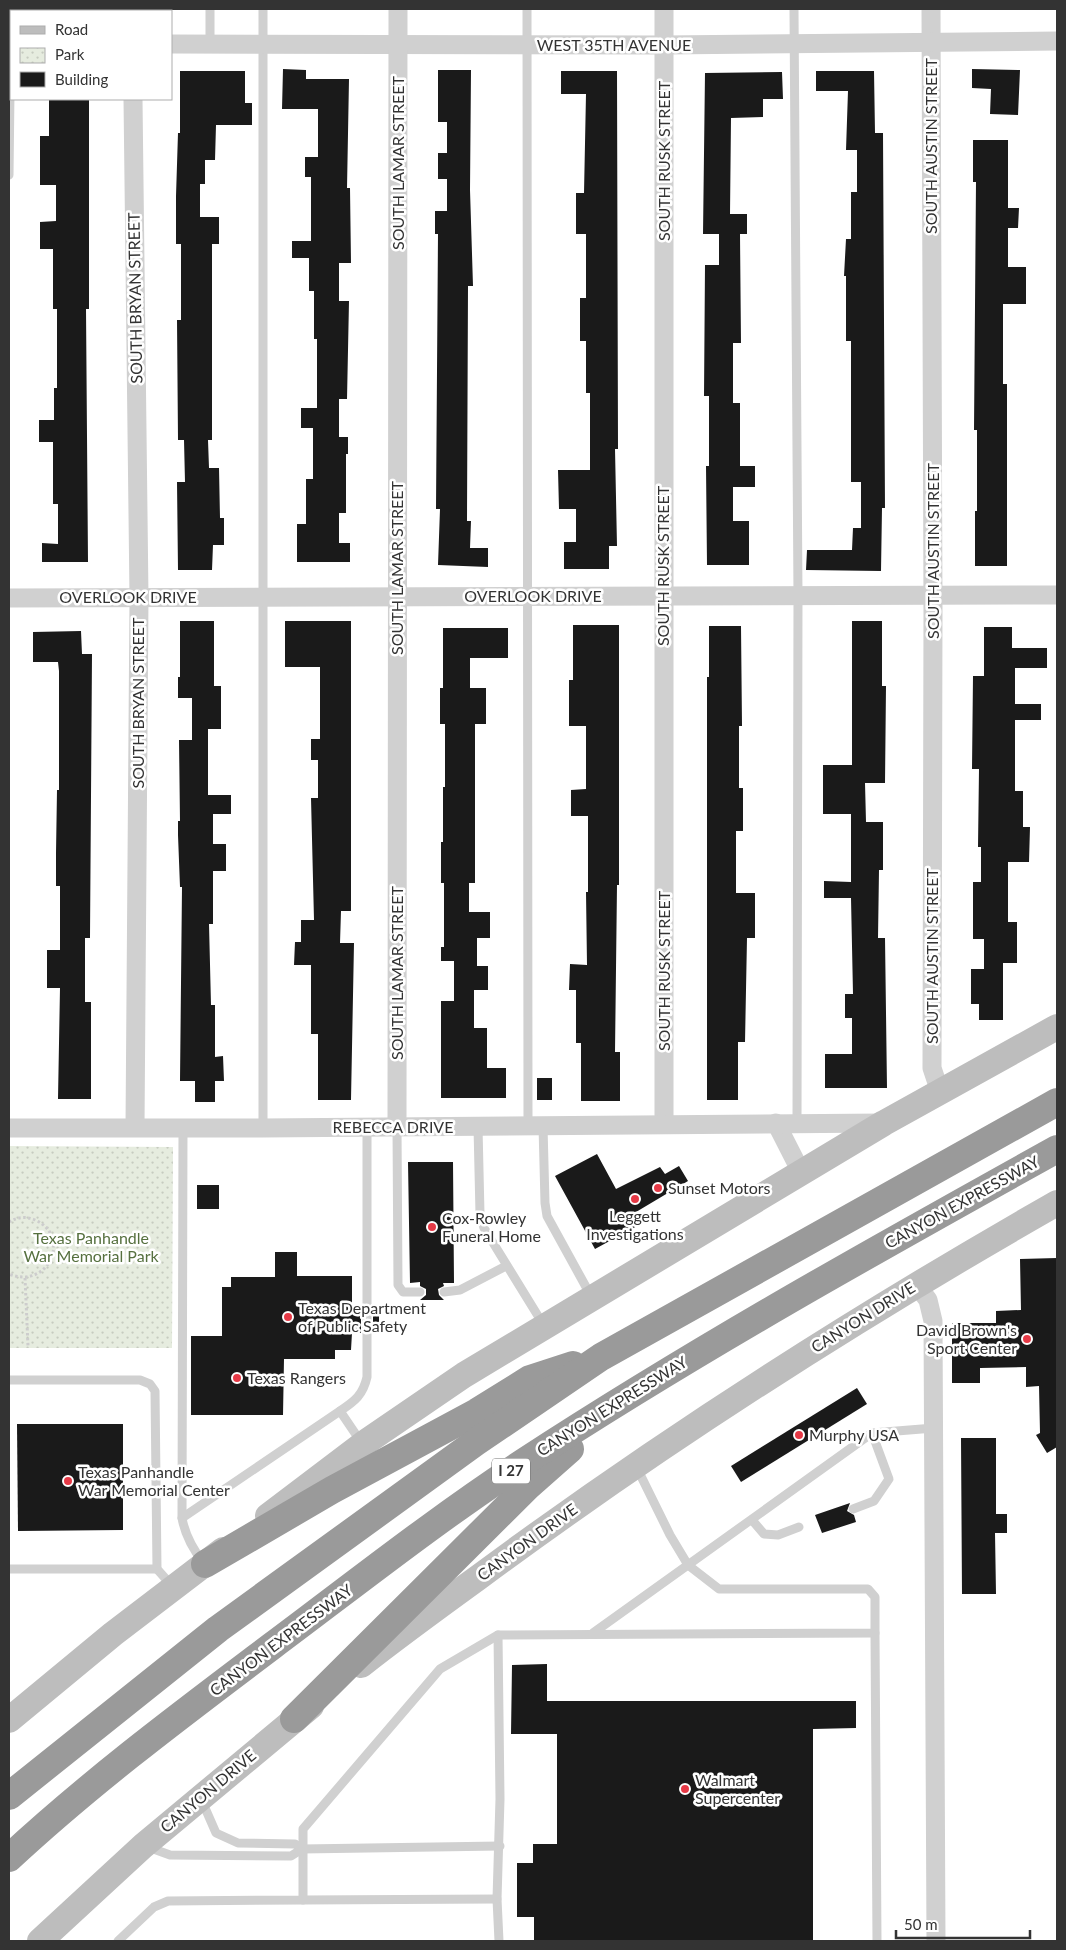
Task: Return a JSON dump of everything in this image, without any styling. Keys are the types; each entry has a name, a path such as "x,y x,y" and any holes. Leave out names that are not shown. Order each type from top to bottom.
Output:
{"highway":[{"name":"I 27","path":"9,1796 218,1629 476,1442 601,1357 1057,1102"},
{"name":"CANYON EXPRESSWAY","path":"9,1858 45,1824 139,1747 422,1534 522,1464 638,1389 822,1280 1057,1149"},
{"path":"205,1564 332,1490 477,1412 530,1379 601,1357"},
{"path":"294,1719 527,1486 638,1389"}],"main road":[{"path":"9,1720 165,1578 205,1564 363,1444 464,1375 884,1123 1057,1027"},
{"name":"CANYON DRIVE","path":"40,1941 143,1846 294,1719 378,1652 635,1464 778,1369 916,1284 1057,1203"}],"street":[{"name":"SOUTH LAMAR STREET","path":"397,1127 398,9"},
{"name":"SOUTH RUSK STREET","path":"664,9 664,1124"},
{"name":"SOUTH AUSTIN STREET","path":"930,9 933,596 932,1068 940,1092"},
{"name":"WEST 35TH AVENUE","path":"172,44 664,45 1057,40"},
{"name":"SOUTH BRYAN STREET","path":"133,100 139,597 135,1128"},
{"name":"OVERLOOK DRIVE","path":"9,598 1057,595"},
{"path":"776,1123 801,1172"},
{"name":"REBECCA DRIVE","path":"9,1128 367,1128 884,1123"},
{"path":"916,1284 928,1300 933,1321 936,1941"}],"lane":[{"path":"210,9 210,44"},
{"path":"263,9 263,1128"},
{"path":"527,9 528,596 536,1126 547,1216 592,1297"},
{"path":"794,9 798,596 797,1123"},
{"path":"9,175 10,44"},
{"path":"397,1127 398,1285 403,1292 420,1292"},
{"path":"478,1127 480,1214 484,1228 545,1326"},
{"path":"183,1128 182,1518 184,1530 193,1548 205,1564"},
{"path":"182,1518 358,1400 365,1389 367,1378 367,1128"},
{"path":"444,1292 460,1290 506,1266"},
{"path":"9,1380 140,1380 150,1384 155,1391 165,1578 9,1569"},
{"path":"340,1411 363,1444"},
{"path":"593,1633 872,1433 934,1428"},
{"path":"852,1509 874,1501 889,1479 872,1433"},
{"path":"635,1464 670,1535 688,1565 720,1588 868,1589 876,1597 877,1941"},
{"path":"752,1520 764,1534 778,1535 799,1527"},
{"path":"303,1900 303,1829 440,1669 498,1635 876,1633"},
{"path":"498,1635 500,1846 497,1899 499,1941"},
{"path":"201,1797 216,1833 238,1843 295,1844 302,1849"},
{"path":"143,1846 170,1854 291,1856 302,1849 500,1846"},
{"path":"118,1941 154,1907 168,1901 497,1899"}],"path":[{"path":"9,1222 23,1218 33,1219 49,1231 53,1240 52,1259 46,1268 38,1274 25,1278 9,1274"},
{"path":"25,1278 28,1346"}],"green space":[{"name":"Texas Panhandle War Memorial Park","path":"9,1146 173,1147 172,1348 9,1348"}],"building":[{"path":"283,69 306,70 306,79 349,79 347,188 350,188 351,263 339,263 339,301 349,301 347,399 339,399 339,437 348,437 348,454 346,454 346,513 339,513 339,543 350,543 350,562 297,562 297,524 306,524 306,479 313,479 313,428 301,428 301,408 317,408 317,339 314,339 314,291 309,291 309,258 292,258 292,241 311,241 311,177 305,177 305,157 318,157 318,109 282,109"},
{"path":"972,69 1020,70 1018,115 990,114 991,89 972,88"},
{"path":"438,70 471,70 470,190 473,286 468,286 467,521 471,521 470,548 488,548 488,567 438,565 440,509 436,509 438,234 435,234 435,211 447,211 447,179 438,179 438,153 447,153 447,122 438,122"},
{"path":"180,71 245,71 245,103 252,103 252,125 216,125 215,160 205,160 205,184 200,184 200,217 219,217 219,244 212,244 212,440 208,440 209,468 219,468 220,518 224,518 224,545 213,545 212,570 178,570 177,482 185,482 184,440 178,440 177,320 181,320 181,244 176,244 176,196 178,133 180,133"},
{"path":"561,71 617,71 618,449 615,449 617,546 609,546 609,569 564,569 564,542 576,542 576,509 559,509 558,470 590,470 590,393 586,393 586,341 580,341 580,298 586,298 586,234 576,234 576,193 584,193 586,94 561,94"},
{"path":"816,71 874,71 875,133 883,133 885,508 882,508 881,571 806,570 807,550 852,550 853,528 861,528 861,482 851,482 851,341 846,341 846,276 844,276 846,239 851,239 851,192 857,192 857,150 846,150 848,91 816,91"},
{"path":"782,72 783,99 763,99 763,117 731,118 730,214 747,214 747,234 740,234 741,343 733,343 733,403 740,403 740,466 755,466 755,487 733,487 733,521 749,521 749,565 707,565 706,466 709,466 709,396 704,396 705,265 719,265 719,234 703,234 705,73"},
{"path":"49,100 89,100 89,309 86,309 88,562 42,562 42,543 58,544 58,504 53,504 53,442 39,442 39,420 54,420 54,388 57,388 57,309 53,309 53,249 40,249 40,222 56,221 56,185 40,185 40,136 49,136"},
{"path":"973,140 1008,140 1008,208 1019,208 1018,228 1008,228 1008,267 1026,267 1026,304 1003,304 1003,384 1007,384 1007,566 975,566 975,511 977,511 977,430 974,430 976,182 973,182"},
{"path":"180,621 214,621 214,686 221,686 221,729 208,729 208,795 231,795 231,814 213,814 213,844 226,844 226,871 213,871 213,924 209,924 211,1005 215,1005 215,1057 223,1056 224,1081 215,1081 215,1102 195,1102 195,1081 180,1081 182,887 180,887 178,835 178,821 180,821 179,740 192,740 192,698 178,698"},
{"path":"285,621 351,621 351,911 341,911 340,943 354,943 351,1100 318,1100 318,1034 311,1034 311,965 294,965 295,942 301,942 301,920 314,920 311,798 318,798 318,760 311,760 311,739 320,739 320,667 285,667"},
{"path":"852,621 882,621 882,686 886,686 885,783 865,783 866,822 883,822 883,870 879,870 878,938 885,938 887,1088 825,1088 825,1054 852,1054 852,1018 845,1018 845,994 853,994 851,898 824,898 824,881 851,882 851,814 823,814 823,765 852,765"},
{"path":"573,625 619,625 619,885 617,885 615,1052 620,1052 620,1101 581,1101 581,1043 576,1043 576,990 569,990 570,964 587,965 586,892 588,892 588,816 571,816 571,790 586,789 586,726 569,726 569,680 573,680"},
{"path":"709,626 741,626 742,726 739,726 739,788 743,788 743,831 736,831 736,893 755,893 755,938 747,938 745,1042 738,1042 738,1100 707,1100 707,677 709,677"},
{"path":"984,627 1012,627 1012,648 1047,648 1047,668 1015,668 1015,704 1041,704 1041,720 1015,720 1015,791 1023,791 1023,827 1030,827 1029,862 1008,862 1008,922 1017,922 1017,963 1003,963 1003,1020 979,1020 979,1004 971,1004 971,969 984,969 984,939 973,939 973,882 981,882 981,847 978,847 979,769 972,769 973,676 984,676"},
{"path":"443,628 508,628 508,658 470,658 470,688 486,688 486,724 475,724 475,883 469,883 469,912 490,912 490,938 477,938 477,966 488,966 488,990 474,990 474,1028 487,1028 487,1068 506,1068 506,1098 441,1098 441,1001 454,1001 454,961 441,961 441,947 444,947 444,883 441,883 441,842 443,842 443,787 445,787 445,724 440,724 440,688 443,688"},
{"path":"81,631 82,654 92,654 90,938 85,938 85,1002 91,1002 91,1099 58,1099 60,988 47,988 47,950 60,950 60,886 56,886 57,790 59,790 59,671 58,662 33,662 33,632"},
{"path":"537,1078 552,1078 552,1100 537,1100"},
{"path":"597,1154 616,1189 660,1167 665,1174 679,1166 688,1181 631,1215 637,1226 595,1249 555,1176"},
{"path":"408,1162 453,1162 454,1283 443,1283 444,1286 438,1289 439,1295 444,1300 420,1300 426,1295 426,1289 420,1286 420,1282 410,1283"},
{"path":"197,1185 219,1185 219,1209 197,1209"},
{"path":"275,1252 297,1252 297,1276 352,1276 352,1309 361,1309 361,1333 352,1333 351,1350 335,1350 335,1359 284,1359 283,1415 191,1415 191,1336 222,1336 222,1287 231,1287 231,1277 275,1277"},
{"name":"David Brown's Sport Center","path":"1057,1258 1057,1447 1047,1453 1036,1435 1040,1433 1039,1386 1026,1387 1026,1367 980,1368 980,1383 952,1383 952,1323 996,1323 996,1311 1021,1310 1020,1259"},
{"path":"373,1309 379,1309 379,1333 373,1333"},
{"name":"Murphy USA","path":"857,1388 867,1404 741,1482 731,1466"},
{"path":"17,1424 123,1424 123,1530 18,1531"},
{"path":"961,1438 996,1438 996,1514 1007,1514 1007,1533 995,1533 996,1594 962,1594"},
{"path":"850,1503 847,1511 854,1515 856,1522 822,1533 815,1515"},
{"name":"Walmart Supercenter","path":"547,1664 547,1701 856,1701 856,1728 813,1729 813,1941 534,1941 534,1917 517,1917 517,1863 533,1863 533,1844 557,1844 557,1734 511,1734 512,1665"}],"place":[{"name":"Sunset Motors","path":"658,1188"},
{"name":"Leggett Investigations","path":"635,1199"},
{"name":"Cox-Rowley Funeral Home","path":"432,1227"},
{"name":"Texas Department of Public Safety","path":"288,1317"},
{"name":"David Brown's Sport Center","path":"1027,1339"},
{"name":"Texas Rangers","path":"237,1378"},
{"name":"Murphy USA","path":"799,1435"},
{"name":"Texas Panhandle War Memorial Center","path":"68,1481"},
{"name":"Walmart Supercenter","path":"685,1789"}]}
